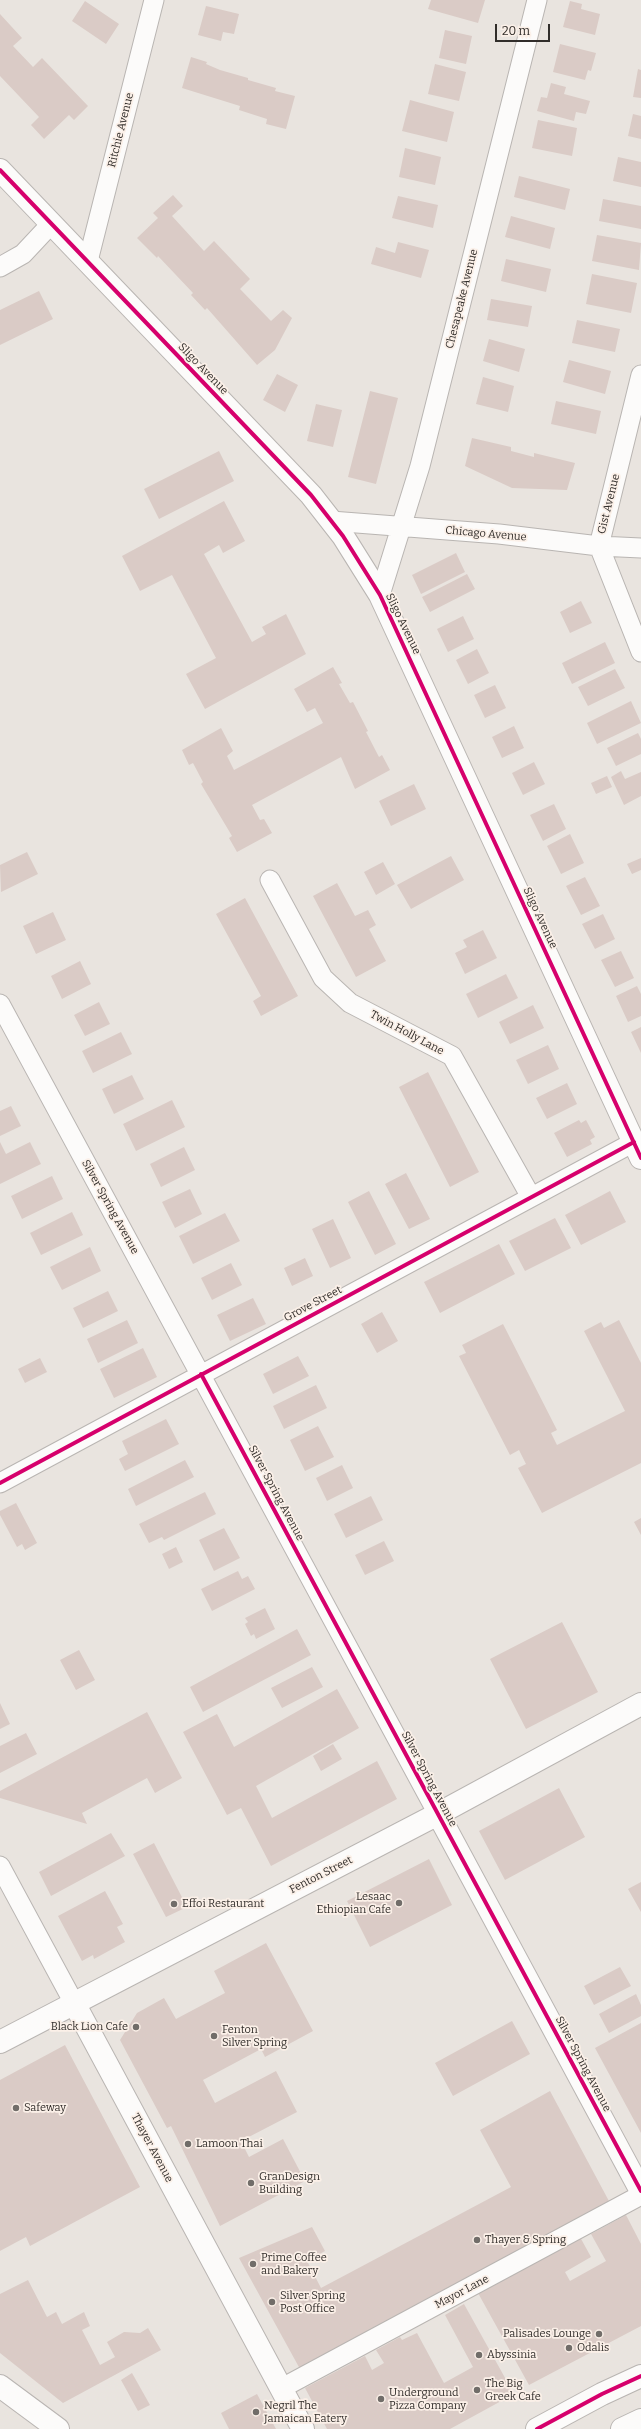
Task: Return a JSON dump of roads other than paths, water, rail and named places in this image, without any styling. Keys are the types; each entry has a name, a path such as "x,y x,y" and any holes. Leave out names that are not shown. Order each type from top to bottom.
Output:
{"main road":[{"name":"Sligo Avenue","path":"0,170 311,495 380,595 637,1150"},
{"name":"Fenton Street","path":"0,2042 438,1814 641,1704"},
{"name":"Silver Spring Avenue","path":"438,1814 641,2191"},
{"name":"Thayer Avenue","path":"74,2003 303,2429"},
{"path":"537,2429 602,2394 641,2376"},
{"path":"0,2386 58,2429"},
{"path":"622,2429 641,2420"}],"street":[{"name":"Ritchie Avenue","path":"88,261 154,0"},
{"name":"Chesapeake Avenue","path":"380,595 420,466 537,0"},
{"path":"0,267 23,254 52,223"},
{"name":"Gist Avenue","path":"641,375 599,546 641,652"},
{"name":"Chicago Avenue","path":"331,522 499,534 599,546 641,548"},
{"name":"Twin Holly Lane","path":"270,880 323,978 350,1003 452,1056 532,1197"},
{"name":"Silver Spring Avenue","path":"0,1004 438,1814"},
{"name":"Grove Street","path":"0,1483 532,1197 637,1150"},
{"name":"Thayer Avenue","path":"0,1866 74,2003"},
{"name":"Mayor Lane","path":"282,2388 641,2195"}],"place":[{"name":"Lesaac Ethiopian Cafe","path":"399,1903"},
{"name":"Effoi Restaurant","path":"174,1904"},
{"name":"Black Lion Cafe","path":"136,2027"},
{"name":"Fenton Silver Spring","path":"214,2036"},
{"name":"Safeway","path":"16,2108"},
{"name":"Lamoon Thai","path":"188,2144"},
{"name":"GranDesign Building","path":"251,2183"},
{"name":"Thayer & Spring","path":"477,2240"},
{"name":"Prime Coffee and Bakery","path":"253,2264"},
{"name":"Silver Spring Post Office","path":"272,2302"},
{"name":"Palisades Lounge","path":"599,2334"},
{"name":"Odalis","path":"569,2348"},
{"name":"Abyssinia","path":"479,2355"},
{"name":"The Big Greek Cafe","path":"477,2390"},
{"name":"Underground Pizza Company","path":"381,2399"},
{"name":"Negril The Jamaican Eatery","path":"256,2412"}]}
